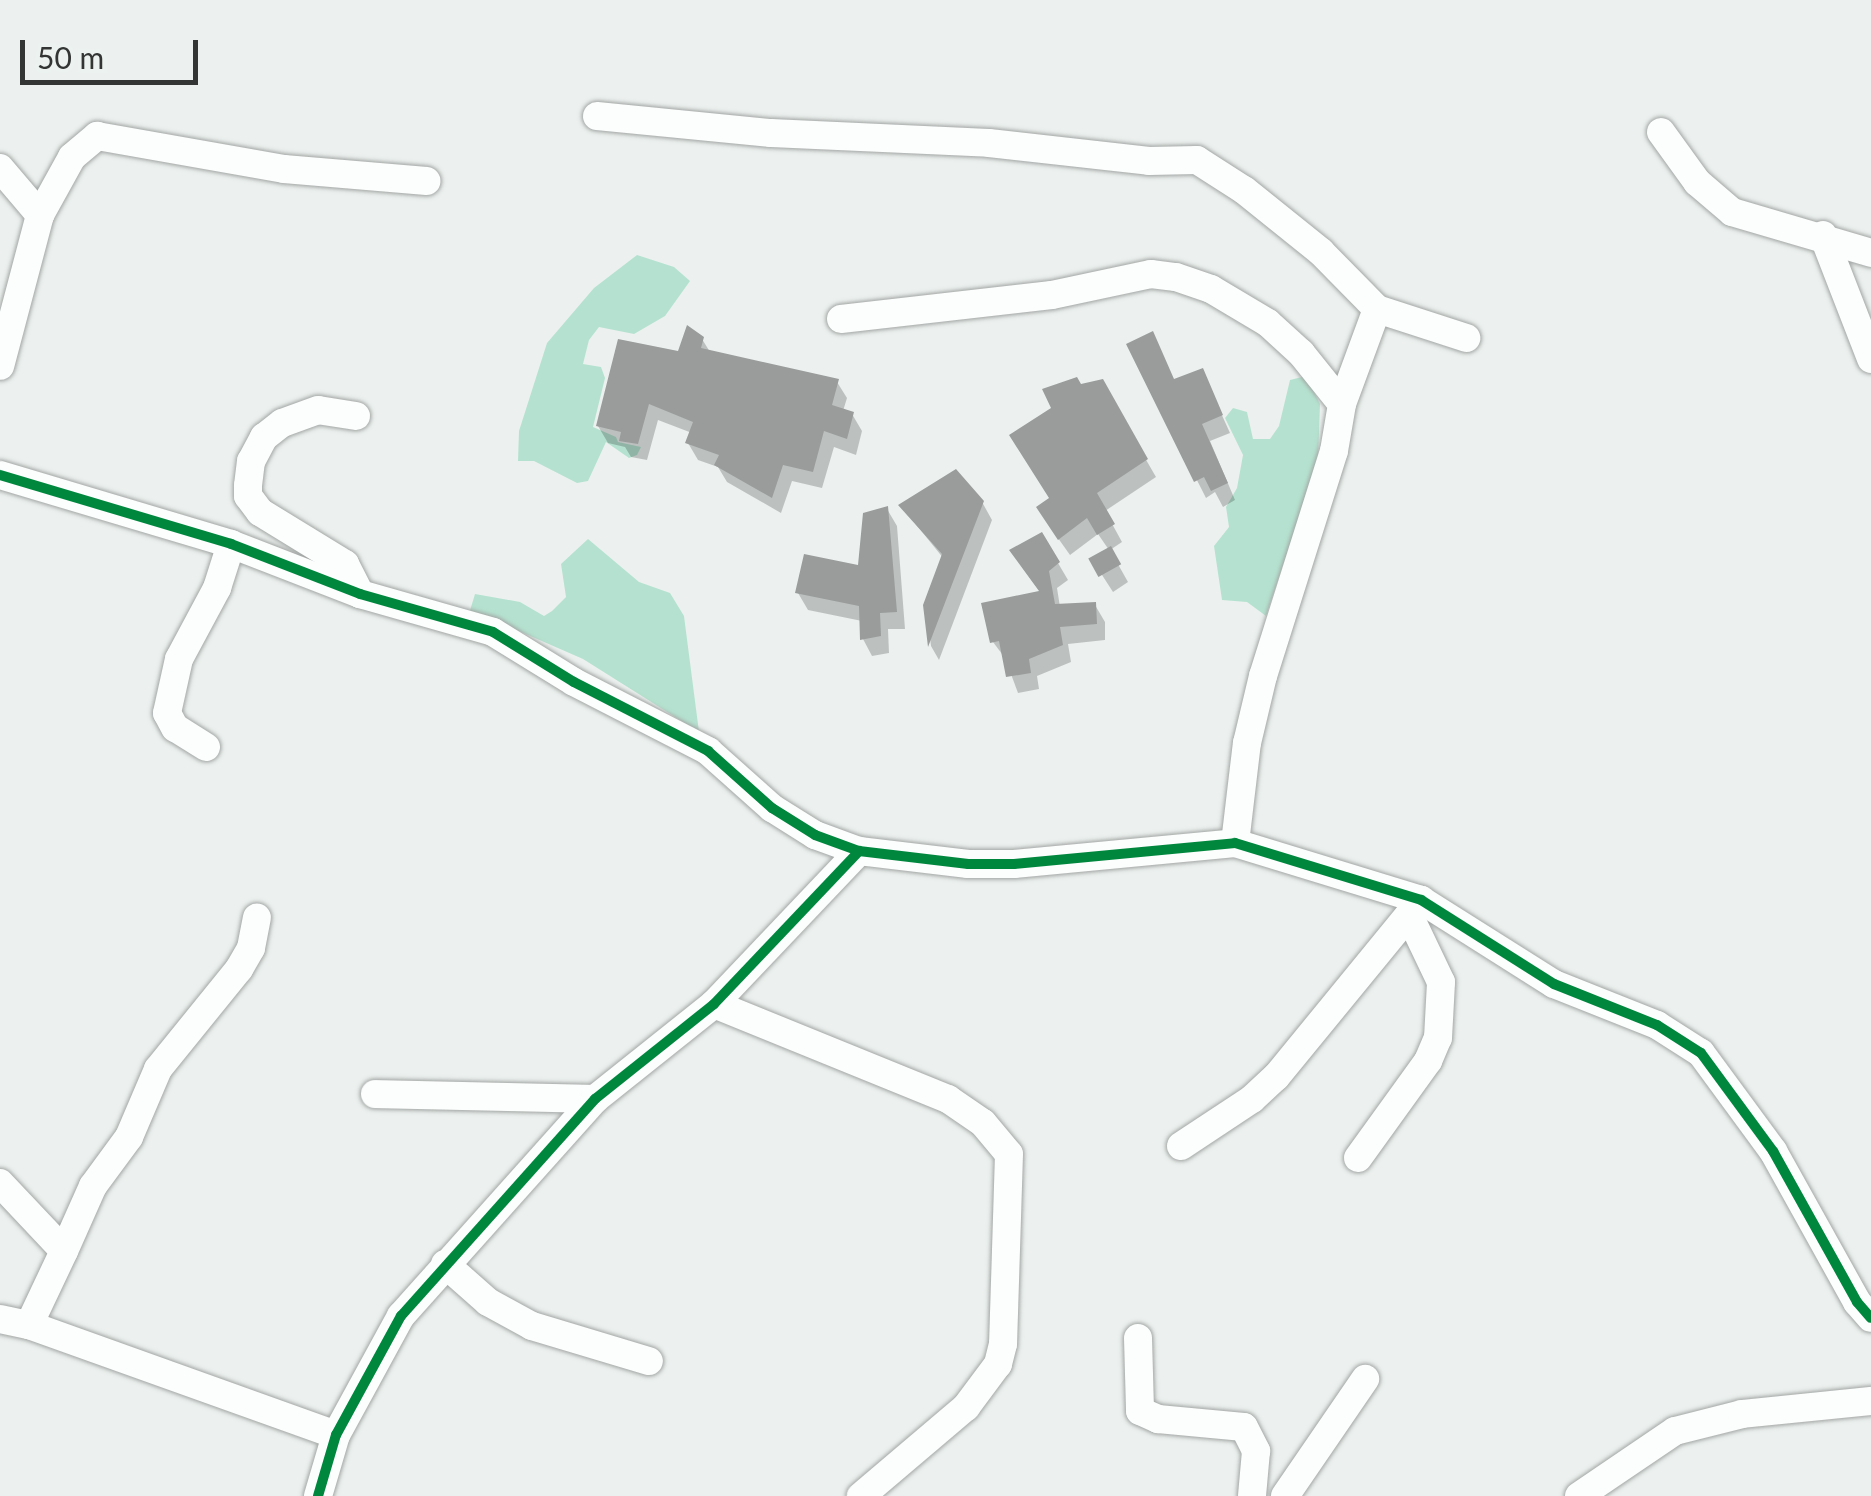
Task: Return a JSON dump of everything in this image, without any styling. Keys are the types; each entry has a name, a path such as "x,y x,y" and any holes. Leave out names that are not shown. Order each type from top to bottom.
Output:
{"street":[{"path":"597,116 771,133 989,144 1149,161 1197,160 1244,190 1322,252 1376,308 1466,338"},
{"path":"1661,132 1697,182 1732,212 1871,252"},
{"path":"0,366 40,214 72,157 97,136 284,168 426,181"},
{"path":"0,168 40,214"},
{"path":"1822,235 1871,359"},
{"path":"841,319 1052,295 1150,274 1176,277 1211,288 1268,323 1301,353 1342,404"},
{"path":"1235,843 1255,710 1334,452 1342,404 1376,308"},
{"path":"356,416 318,410 282,423 264,437 251,461 248,496 260,512 345,564 360,594"},
{"path":"0,452 48,488"},
{"path":"0,474 232,544 360,594 494,632 574,682 708,752 772,808 816,835 859,851 968,864 1014,864 1235,843 1415,908 1554,984 1656,1025 1701,1053 1774,1151 1857,1302 1871,1318"},
{"path":"206,748 175,728 167,712 179,658 217,588 232,544"},
{"path":"318,1496 336,1435 401,1316 595,1099 714,1004 859,851"},
{"path":"1181,1146 1252,1099 1276,1077 1415,908"},
{"path":"1358,1158 1428,1061 1438,1038 1440,982 1415,908"},
{"path":"30,1324 92,1186 129,1137 158,1068 251,948 257,918"},
{"path":"714,1004 948,1099 982,1123 1009,1154 1003,1344 998,1364 966,1407 861,1496"},
{"path":"374,1094 595,1099"},
{"path":"0,1182 64,1251"},
{"path":"445,1264 488,1302 532,1326 648,1361"},
{"path":"0,1319 30,1324 336,1435"},
{"path":"1138,1338 1140,1411 1158,1418 1244,1427 1256,1451 1252,1496"},
{"path":"1285,1496 1365,1379"},
{"path":"1580,1496 1676,1431 1742,1414 1871,1401"}],"green space":[{"path":"637,255 674,267 690,281 665,316 634,334 599,327 589,340 583,364 601,367 605,378 593,427 616,437 618,442 641,447 637,455 629,458 606,442 588,481 577,483 534,461 518,461 519,431 547,343 594,288"},
{"path":"1306,376 1320,404 1318,461 1266,616 1247,602 1222,600 1214,546 1229,527 1226,507 1237,488 1243,455 1225,418 1233,408 1247,412 1253,439 1270,439 1279,426 1290,380"},
{"path":"588,539 639,582 670,593 684,616 699,732 583,659 505,625 468,617 475,594 520,602 544,616 552,611 566,597 561,564"}],"building":[{"path":"687,325 704,337 701,348 839,379 832,405 854,412 847,439 824,431 813,472 783,465 772,498 714,465 719,455 685,443 693,422 649,404 638,444 619,441 621,432 596,426 618,339 678,351"},
{"path":"1153,331 1174,379 1203,368 1223,415 1202,424 1228,483 1211,491 1204,477 1194,482 1126,344"},
{"path":"1077,377 1081,384 1103,379 1148,459 1097,493 1115,524 1097,535 1087,518 1058,540 1036,507 1049,498 1009,435 1051,408 1042,389"},
{"path":"956,469 984,501 928,647 923,605 942,554 898,505"},
{"path":"888,506 897,612 880,613 881,636 860,640 859,606 795,593 804,554 858,565 863,513"},
{"path":"1042,532 1060,562 1049,571 1055,604 1096,602 1097,624 1060,627 1063,645 1029,659 1031,673 1006,677 999,641 990,643 981,603 1039,591 1009,550"},
{"path":"1111,546 1121,564 1098,577 1088,559"}],"cycle path":[{"path":"0,475 231,544 360,594 493,632 574,682 708,751 772,808 815,835 859,851 968,864 1014,864 1235,843 1421,900 1554,984 1657,1025 1701,1053 1773,1151 1857,1302 1871,1318"},
{"path":"318,1496 336,1435 401,1316 595,1099 714,1004 859,851"}]}
